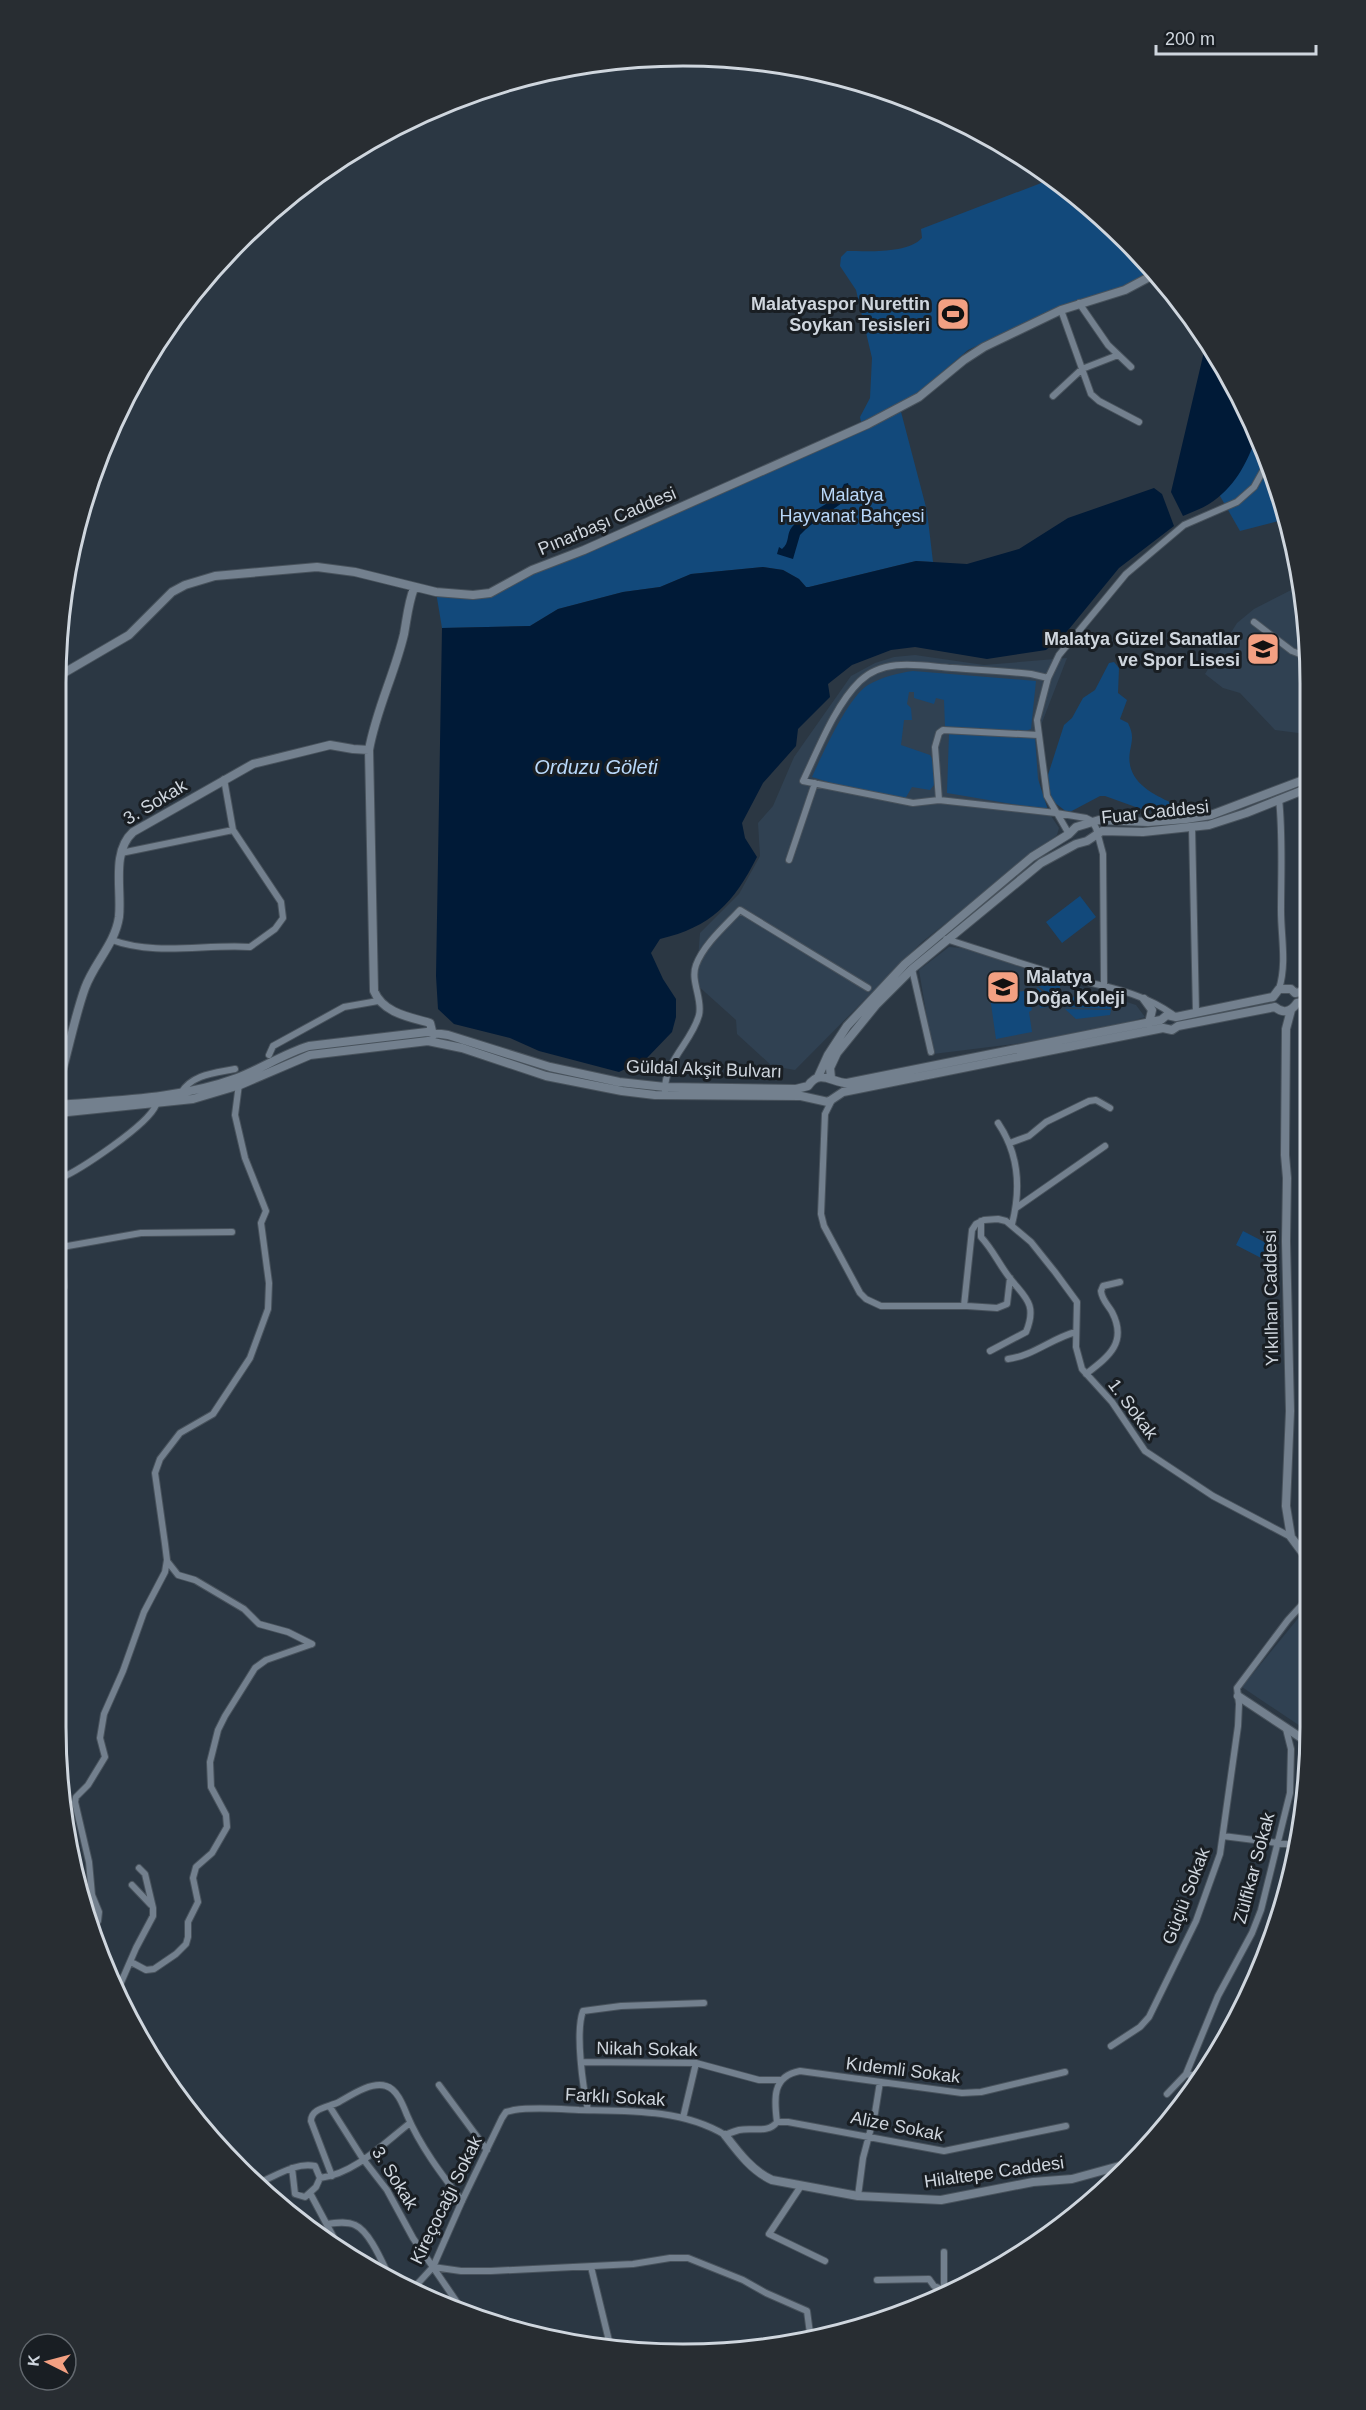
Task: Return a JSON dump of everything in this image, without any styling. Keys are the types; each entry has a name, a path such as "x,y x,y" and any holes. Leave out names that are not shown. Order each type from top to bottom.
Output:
{"street":[{"name":"Pınarbaşı Caddesi","path":"66,672 129,635 172,592 193,582 215,576 317,567 355,572 414,588 473,595 497,591 532,570 584,550 899,409 930,390 978,350 1060,310 1125,290 1148,278"},
{"path":"1079,303 1108,345 1131,367"},
{"path":"1060,310 1089,390 1095,399 1139,423"},
{"path":"1053,396 1082,369 1119,355"},
{"path":"1076,844 1070,840 1069,834 1047,796 1038,735 1038,711 1048,678 1059,656 1126,574 1184,525 1230,507 1241,499 1254,487 1262,472"},
{"path":"414,588 407,607 404,634 372,732 369,750 374,991 378,1001 398,1014 430,1023 434,1037"},
{"path":"1254,622 1292,651 1299,654"},
{"path":"1048,678 1031,674 911,664 875,671 860,681 834,720 803,781 913,803 939,800 1056,813 1092,821 1102,847 1104,986"},
{"path":"939,800 935,747 939,733 943,730 1038,735"},
{"name":"3. Sokak","path":"66,1057 86,986 112,940 119,918 121,853 125,840 133,832 253,764 325,746 336,745 369,750"},
{"path":"112,940 125,945 177,949 223,945 250,947 274,929 283,918 281,902 233,830 224,779"},
{"path":"818,1077 828,1054 847,1026 905,964 1032,857 1069,834 1076,827 1092,821 1148,822 1201,817 1300,781"},
{"path":"789,860 815,783"},
{"name":"Fuar Caddesi","path":"833,1079 830,1068 837,1053 876,1005 912,969 1041,863 1106,830 1143,832 1192,828 1222,822 1300,791"},
{"path":"1273,997 1279,989 1284,973 1281,912 1283,831 1279,799"},
{"path":"1192,828 1196,1013"},
{"path":"121,853 233,830"},
{"path":"1087,841 1097,842 1102,847"},
{"path":"665,1091 669,1069 700,1014 694,974 696,964 706,948 740,910 868,987"},
{"path":"937,936 1061,976 1148,1000 1169,1020"},
{"path":"912,969 931,1052"},
{"path":"1284,973 1298,1005"},
{"path":"1279,989 1300,991"},
{"name":"Güldal Akşit Bulvarı","path":"66,1112 156,1105 193,1099 295,1050 309,1046 434,1037 584,1076 665,1091 813,1099 834,1097 1273,997"},
{"name":"Yıkılhan Caddesi","path":"1273,997 1286,1029 1285,1155 1290,1411 1286,1506 1291,1537 1300,1549"},
{"path":"1148,1000 1152,1010 1149,1023"},
{"path":"269,1055 273,1046 344,1007 378,1001"},
{"name":"Güldal Akşit Bulvarı","path":"665,1091 796,1089 808,1086 818,1077 847,1083 1149,1023 1298,1005"},
{"name":"Yıkılhan Caddesi","path":"1286,1029 1298,1005"},
{"path":"98,1921 99,1912 92,1895 89,1862 75,1802 105,1757 100,1738 101,1725 144,1612 165,1572 167,1560 155,1473 160,1459 180,1432 213,1414 250,1358 268,1309 269,1283 261,1223 266,1211 245,1158 236,1115 237,1078"},
{"name":"Güldal Akşit Bulvarı","path":"66,1104 181,1093 237,1078"},
{"path":"833,1079 834,1097 825,1114 821,1214 824,1226 860,1293 866,1299 881,1306 997,1308 1007,1304 1010,1278"},
{"path":"808,1086 813,1099 825,1114"},
{"path":"1010,1143 1029,1136 1046,1122 1089,1101 1096,1100 1110,1108"},
{"path":"66,1174 125,1136 153,1112 156,1105"},
{"path":"964,1306 969,1269 970,1236 976,1224 981,1221 998,1219 1012,1224 1016,1208 1018,1184 1010,1143 998,1123"},
{"path":"1016,1208 1105,1146"},
{"path":"981,1221 981,1237 994,1251 1030,1305 1026,1332 990,1351"},
{"name":"1. Sokak","path":"1012,1224 1031,1242 1073,1295 1078,1309 1076,1332 1079,1362 1086,1374 1113,1402 1145,1451 1213,1496 1291,1537"},
{"path":"66,1246 141,1233 232,1232"},
{"path":"1086,1374 1111,1355 1116,1346 1116,1324 1103,1299 1101,1288 1120,1282"},
{"path":"1008,1359 1035,1351 1060,1336 1076,1332"},
{"path":"131,1962 146,1970 154,1969 176,1954 186,1944 189,1937 188,1923 198,1902 193,1878 196,1867 212,1852 227,1827 226,1815 211,1787 210,1762 218,1730 225,1716 255,1668 266,1660 312,1644 288,1632 259,1624 244,1609 195,1580 178,1575 167,1560"},
{"path":"1300,1607 1239,1685 1238,1696 1300,1737"},
{"name":"Güçlü Sokak","path":"1111,2046 1140,2027 1152,2013 1196,1921 1220,1854 1238,1726 1238,1696"},
{"name":"Zülfikar Sokak","path":"1167,2094 1186,2074 1218,1996 1256,1923 1290,1793 1291,1749 1286,1729"},
{"path":"1223,1836 1288,1844"},
{"path":"122,1982 136,1948 153,1917 145,1874 139,1868"},
{"path":"132,1885 153,1908"},
{"path":"588,2110 582,2082 580,2022 583,2011 621,2006 704,2003"},
{"name":"Nikah Sokak","path":"582,2062 696,2063 759,2080 781,2080"},
{"path":"683,2118 696,2063"},
{"name":"Kıdemli Sokak","path":"781,2080 793,2072 809,2071 971,2093 1065,2072"},
{"path":"1186,2074 1192,2075"},
{"path":"777,2122 775,2095 781,2080"},
{"path":"858,2196 880,2082"},
{"path":"333,2176 311,2121 314,2112 330,2107 367,2088 382,2085 390,2087 400,2099 410,2123 434,2163 462,2201"},
{"path":"439,2085 487,2150"},
{"name":"3. Sokak","path":"330,2107 363,2159 387,2190 401,2218 456,2300"},
{"name":"Farklı Sokak","path":"502,2118 506,2112 524,2108 588,2110 683,2118 725,2135"},
{"name":"Kireçocağı Sokak","path":"418,2284 433,2267 502,2118"},
{"name":"Alize Sokak","path":"725,2135 739,2130 768,2129 777,2122 837,2130 944,2151 1066,2126"},
{"path":"292,2168 295,2194 305,2197 320,2178 333,2176 363,2159 410,2123"},
{"name":"Hilaltepe Caddesi","path":"725,2135 743,2158 765,2177 858,2196 949,2199 1033,2182 1071,2179 1115,2167"},
{"path":"265,2180 302,2165 315,2166 320,2178"},
{"path":"801,2186 769,2234 825,2260"},
{"path":"310,2193 332,2234"},
{"path":"327,2224 343,2222 358,2226 378,2252 385,2267"},
{"path":"944,2252 944,2286"},
{"path":"433,2267 474,2271 591,2267 688,2258 743,2280 807,2311 810,2331"},
{"path":"591,2267 609,2340"},
{"path":"877,2280 929,2279 938,2288"}],"shaded area":[{"name":"Malatya Güzel Sanatlar ve Spor Lisesi","path":"1293,589 1299,643 1300,733 1275,730 1240,693 1223,688 1205,674 1237,623 1254,609"},
{"path":"915,655 984,665 1067,658 1041,725 1039,798 1059,828 1057,835 922,942 795,1070 772,1066 737,1034 736,1020 696,984 700,933 739,894 760,856 758,823 773,806 794,757 851,676 875,663 894,657"},
{"name":"Malatya Doğa Koleji","path":"949,947 963,948 1136,1005 1145,1017 1088,1035 933,1054 919,970"},
{"path":"1300,1616 1300,1726 1242,1687"}],"green space":[{"name":"Malatyaspor Nurettin Soykan Tesisleri","path":"1043,182 1090,219 1146,275 1123,287 1068,303 968,350 912,398 861,422 860,417 870,398 872,358 856,290 840,266 841,257 847,251 887,251 907,247 922,238 921,229"},
{"name":"Malatya Hayvanat Bahçesi","path":"900,408 927,511 933,562 916,561 809,587 783,570 763,567 691,574 660,587 623,592 558,609 530,626 442,628 436,592 473,595 501,588"},
{"path":"1246,431 1278,521 1240,531 1216,489"},
{"path":"1114,662 1119,668 1118,693 1127,700 1120,719 1128,723 1131,731 1129,761 1131,770 1135,778 1148,790 1172,803 1169,813 1144,810 1100,796 1068,813 1054,802 1050,794 1047,778 1064,725 1072,718 1083,698 1095,690 1109,663"},
{"path":"913,671 1036,681 1031,729 1020,733 945,727 944,700 936,698 934,704 914,698 914,692 909,692 907,704 911,708 912,720 904,720 901,745 930,755 934,762 937,781 930,790 912,787 905,799 851,789 812,777 836,727 860,691 879,680"},
{"path":"949,734 1035,738 1038,779 1048,810 947,793"},
{"path":"1080,896 1096,917 1062,943 1046,922"},
{"path":"1036,978 1060,986 1060,1002 1037,985"},
{"path":"1037,987 1057,1005 1057,1006 1040,1008"},
{"path":"1029,990 1032,1032 996,1039 990,997"},
{"path":"1078,993 1112,1002 1111,1009 1066,1007 1065,1004"},
{"path":"1065,1009 1111,1010 1110,1015 1076,1019"},
{"path":"1243,1231 1272,1246 1265,1260 1236,1245"}],"water":[{"path":"1204,353 1236,410 1253,446 1243,467 1232,483 1209,504 1183,516 1171,492"},
{"path":"848,483 854,502 842,503 808,527 800,535 793,559 777,554 779,547 782,549 786,544 792,527 798,521 828,503 844,484"},
{"name":"Orduzu Göleti","path":"1154,488 1162,494 1174,526 1119,568 1065,634 1046,650 987,659 915,647 891,650 852,665 828,684 830,697 798,729 796,746 763,783 742,823 745,838 757,857 739,888 719,911 707,920 693,928 660,939 651,953 663,979 676,999 676,1017 672,1032 646,1059 619,1072 539,1051 510,1038 454,1024 438,1009 436,976 442,628 530,626 558,609 623,592 660,587 691,574 763,567 783,570 809,587 916,561 967,564 1019,549 1068,518"}],"place":[{"name":"Malatyaspor Nurettin Soykan Tesisleri","path":"953,314"},
{"name":"Malatya Güzel Sanatlar ve Spor Lisesi","path":"1263,649"},
{"name":"Malatya Doğa Koleji","path":"1003,987"}]}
